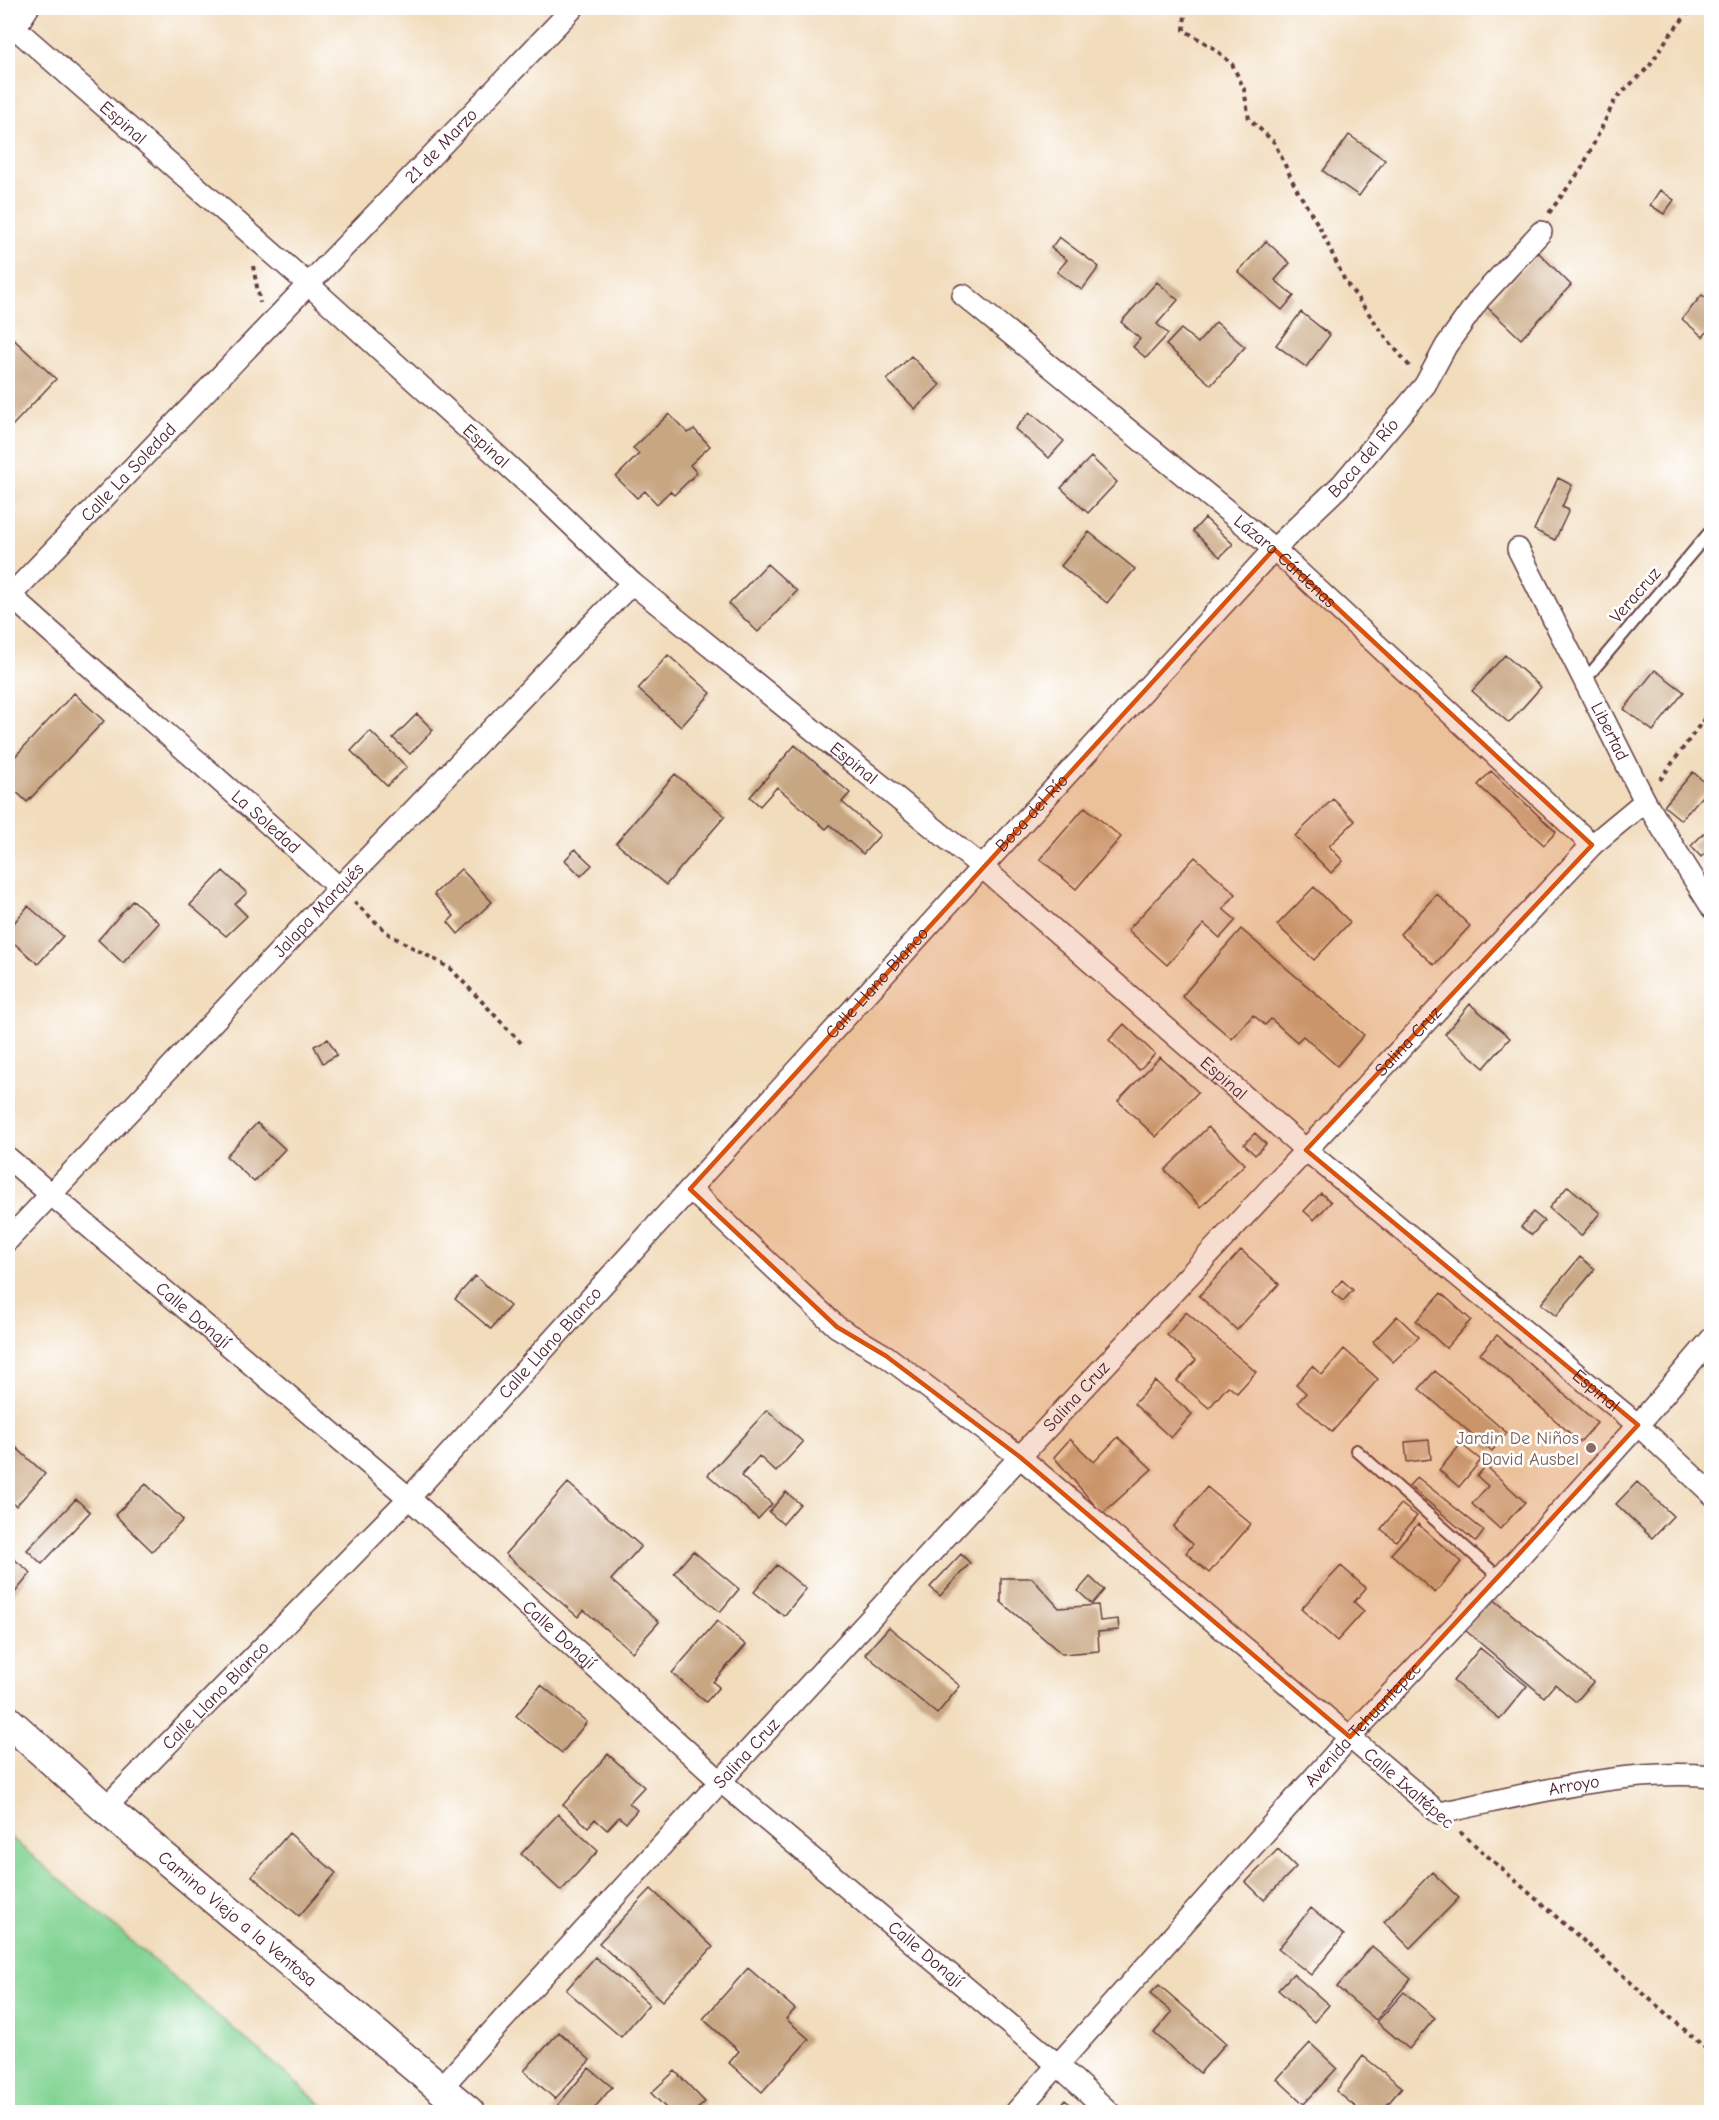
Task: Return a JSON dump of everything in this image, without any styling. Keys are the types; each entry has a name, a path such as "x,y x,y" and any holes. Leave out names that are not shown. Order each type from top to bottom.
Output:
{"main road":[{"name":"Camino Viejo a la Ventosa","path":"8,1721 105,1808 470,2112"}],"street":[{"path":"11,25 28,8"},
{"name":"21 de Marzo","path":"309,285 573,8"},
{"name":"Espinal","path":"11,25 309,285 547,501 632,583 982,867 1306,1150 1638,1425 1712,1494"},
{"name":"Boca del Río","path":"982,867 1274,549 1342,484 1425,385 1446,346 1480,298 1541,232"},
{"name":"Calle La Soledad","path":"9,596 309,285"},
{"name":"Lázaro Cárdenas","path":"963,295 1274,549 1592,845"},
{"name":"Libertad","path":"1518,549 1645,801 1712,908"},
{"name":"Jalapa Marqués","path":"8,1240 339,888 632,583"},
{"name":"La Soledad","path":"9,596 249,805 339,888"},
{"name":"Salina Cruz","path":"441,2088 719,1780 1306,1150 1592,845 1645,801"},
{"name":"Calle Llano Blanco","path":"105,1808 409,1498 982,867"},
{"name":"Calle Donají","path":"8,1158 409,1498 719,1780 1059,2066 1109,2112"},
{"name":"Calle Ixaltépec","path":"690,1189 837,1328 886,1356 1020,1458 1439,1814"},
{"name":"Avenida Tehuantepec","path":"1016,2112 1350,1737 1500,1578 1638,1425 1712,1338"},
{"name":"Arroyo","path":"1439,1814 1581,1784 1677,1773 1712,1776"}],"lane":[{"name":"Veracruz","path":"1584,681 1712,529"},
{"path":"1356,1450 1500,1578"}],"path":[{"path":"1183,8 1184,30 1215,49 1232,64 1244,89 1250,118 1274,142 1296,188 1320,228 1345,281 1388,340 1425,385"},
{"path":"1541,232 1551,208 1582,168 1616,98 1649,67 1668,37 1692,8"},
{"path":"247,230 260,305"},
{"path":"1645,801 1712,708"},
{"path":"339,888 390,934 450,968 524,1046"},
{"name":"Calle Ixaltépec","path":"1439,1814 1712,2054"}],"highlighted area":[{"path":"1274,549 1592,845 1306,1150 1638,1425 1350,1737 1020,1457 886,1356 837,1327 690,1189"}],"green space":[{"path":"8,1835 330,2112 8,2112"}],"building":[{"path":"421,8 441,8 437,16"},
{"path":"1349,135 1385,160 1359,196 1323,171"},
{"path":"1660,190 1674,200 1664,214 1650,205"},
{"path":"1059,237 1099,267 1082,290 1057,272 1067,260 1051,248"},
{"path":"1266,241 1290,263 1275,280 1294,296 1282,310 1238,272"},
{"path":"1538,252 1571,285 1521,339 1487,307"},
{"path":"1157,282 1178,300 1157,324 1168,334 1146,358 1133,347 1140,339 1121,322"},
{"path":"1702,295 1712,302 1712,329 1710,328 1703,337 1682,319"},
{"path":"1301,312 1330,335 1306,367 1276,345"},
{"path":"1216,322 1245,347 1211,385 1166,345 1181,329 1198,343"},
{"path":"8,334 56,379 12,426 8,422"},
{"path":"911,356 940,385 915,409 887,380"},
{"path":"1030,412 1064,441 1049,458 1015,429"},
{"path":"669,414 688,433 694,429 710,446 690,465 697,473 674,495 670,491 657,504 645,491 637,498 616,477 639,454 633,448"},
{"path":"1091,457 1117,482 1088,513 1061,488"},
{"path":"1558,478 1572,485 1562,507 1569,510 1555,540 1534,530"},
{"path":"1205,518 1233,544 1220,557 1193,531"},
{"path":"1089,532 1135,569 1107,603 1061,566"},
{"path":"767,564 797,591 758,632 729,604"},
{"path":"668,655 711,693 681,727 638,689"},
{"path":"1505,655 1541,687 1509,723 1472,691"},
{"path":"1655,670 1684,692 1653,731 1624,709"},
{"path":"74,693 104,721 27,802 8,784 8,764"},
{"path":"417,714 433,730 410,754 393,738"},
{"path":"370,731 407,767 387,786 351,751"},
{"path":"795,745 850,793 842,802 880,835 863,854 830,825 826,829 777,787 760,806 750,797"},
{"path":"1491,771 1556,832 1544,845 1478,785"},
{"path":"1693,772 1710,787 1681,820 1664,806"},
{"path":"675,774 725,816 666,885 616,843"},
{"path":"1333,799 1355,821 1329,846 1343,861 1331,873 1295,836"},
{"path":"1085,807 1121,837 1076,889 1040,859"},
{"path":"1712,825 1712,847 1701,857 1691,846"},
{"path":"575,849 592,865 581,876 565,860"},
{"path":"1195,857 1236,894 1223,909 1236,920 1220,938 1204,924 1167,965 1128,930"},
{"path":"461,869 492,902 458,934 448,922 454,916 434,894"},
{"path":"223,871 247,893 235,904 247,916 226,936 190,905"},
{"path":"1314,887 1350,922 1314,960 1277,925"},
{"path":"1437,894 1470,926 1434,965 1400,934"},
{"path":"133,900 159,923 123,963 98,940"},
{"path":"28,906 63,936 38,964 8,938 8,930"},
{"path":"1241,929 1364,1035 1337,1066 1303,1036 1297,1042 1271,1019 1265,1025 1253,1015 1232,1039 1182,996"},
{"path":"1470,1004 1510,1038 1484,1068 1445,1034"},
{"path":"1124,1024 1155,1054 1139,1070 1109,1040"},
{"path":"328,1039 337,1055 323,1063 314,1046"},
{"path":"1160,1057 1198,1092 1156,1137 1118,1101"},
{"path":"257,1123 285,1149 254,1182 226,1156"},
{"path":"1208,1127 1245,1164 1201,1207 1165,1170"},
{"path":"1255,1133 1266,1144 1255,1155 1244,1144"},
{"path":"1568,1186 1600,1213 1581,1236 1549,1208"},
{"path":"1321,1193 1331,1202 1314,1220 1304,1211"},
{"path":"1533,1212 1544,1221 1532,1235 1521,1227"},
{"path":"1241,1250 1279,1284 1237,1330 1199,1296"},
{"path":"1580,1257 1595,1269 1556,1316 1541,1304"},
{"path":"475,1276 510,1306 491,1329 455,1299"},
{"path":"1342,1280 1353,1290 1343,1301 1332,1292"},
{"path":"1441,1293 1471,1320 1446,1348 1416,1321"},
{"path":"1186,1312 1256,1372 1237,1393 1228,1386 1209,1408 1177,1381 1196,1360 1167,1335"},
{"path":"1397,1316 1419,1337 1393,1362 1373,1342"},
{"path":"1497,1335 1597,1423 1580,1442 1480,1354"},
{"path":"1344,1349 1378,1379 1332,1432 1298,1402 1306,1393 1296,1384 1312,1366 1322,1375"},
{"path":"1435,1371 1507,1433 1492,1451 1419,1389"},
{"path":"1155,1381 1192,1414 1171,1438 1134,1404"},
{"path":"767,1410 803,1442 776,1472 759,1456 741,1476 772,1504 758,1519 708,1475"},
{"path":"1118,1437 1152,1469 1102,1514 1054,1457 1070,1439 1094,1462"},
{"path":"8,1440 45,1474 16,1506 8,1499"},
{"path":"1429,1440 1431,1459 1407,1462 1405,1442"},
{"path":"1461,1444 1481,1460 1459,1487 1439,1470"},
{"path":"1486,1466 1525,1502 1500,1529 1472,1504 1488,1486 1477,1476"},
{"path":"1417,1477 1484,1531 1476,1542 1409,1486"},
{"path":"1637,1482 1673,1516 1652,1538 1616,1504"},
{"path":"568,1483 641,1546 611,1580 659,1622 632,1652 584,1610 578,1617 505,1554"},
{"path":"146,1484 183,1520 152,1551 115,1515"},
{"path":"1207,1487 1251,1524 1209,1573 1186,1553 1193,1544 1173,1527"},
{"path":"786,1492 800,1504 783,1524 769,1512"},
{"path":"76,1499 90,1512 42,1564 27,1550"},
{"path":"1401,1504 1417,1516 1396,1541 1381,1529"},
{"path":"1418,1524 1461,1562 1435,1593 1391,1554"},
{"path":"693,1551 739,1589 720,1612 674,1573"},
{"path":"8,1554 31,1573 8,1601"},
{"path":"961,1554 970,1563 940,1596 930,1587"},
{"path":"777,1565 806,1589 784,1616 754,1592"},
{"path":"1341,1566 1366,1588 1354,1602 1364,1611 1337,1641 1301,1609"},
{"path":"1090,1577 1104,1590 1092,1604 1078,1591"},
{"path":"1001,1578 1032,1578 1059,1608 1098,1605 1100,1621 1118,1619 1119,1630 1098,1632 1099,1651 1062,1654 1001,1602"},
{"path":"1492,1598 1593,1682 1576,1702 1555,1684 1544,1697 1465,1630"},
{"path":"717,1621 746,1645 713,1682 719,1687 706,1702 672,1673"},
{"path":"889,1627 960,1686 937,1714 865,1654"},
{"path":"1480,1648 1527,1686 1500,1719 1453,1681"},
{"path":"541,1685 587,1722 562,1753 516,1716"},
{"path":"608,1754 644,1787 629,1803 637,1810 626,1823 619,1817 607,1830 595,1819 588,1827 563,1805"},
{"path":"558,1814 598,1851 561,1891 521,1854"},
{"path":"289,1833 336,1873 299,1916 252,1876"},
{"path":"1278,1849 1296,1867 1264,1900 1246,1882"},
{"path":"1432,1872 1459,1898 1410,1948 1384,1922"},
{"path":"651,1889 713,1947 662,2001 599,1943"},
{"path":"1311,1908 1344,1935 1311,1975 1278,1949"},
{"path":"1372,1946 1411,1979 1376,2020 1337,1987"},
{"path":"595,1957 649,2004 621,2037 566,1990"},
{"path":"748,1968 795,2009 786,2019 809,2039 762,2092 729,2063 739,2051 703,2019"},
{"path":"1293,1974 1329,2005 1314,2022 1278,1990"},
{"path":"1159,1985 1226,2043 1200,2073 1154,2033 1172,2012 1150,1994"},
{"path":"1404,1992 1435,2018 1409,2049 1377,2022"},
{"path":"559,2032 590,2060 555,2099 524,2071"},
{"path":"1310,2043 1337,2068 1304,2104 1277,2079"},
{"path":"1363,2056 1402,2087 1381,2112 1362,2112 1336,2091"},
{"path":"589,2068 612,2087 591,2112 552,2112"},
{"path":"675,2071 705,2102 694,2112 670,2112 651,2093"},
{"path":"1065,2100 1080,2112 1055,2112"}],"place":[{"name":"Jardin De Niños David Ausbel","path":"1591,1448"}]}
